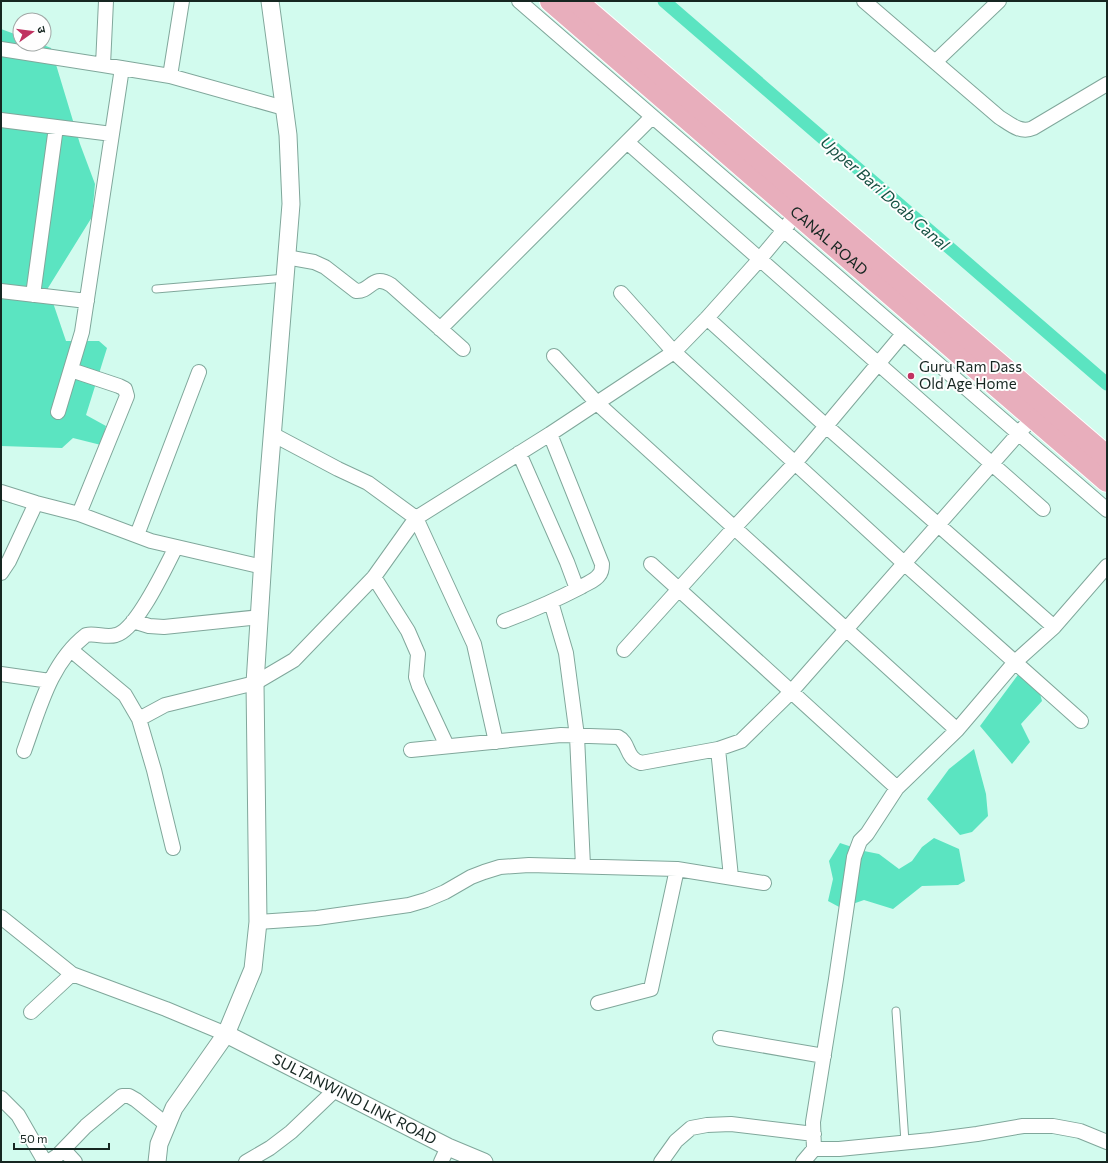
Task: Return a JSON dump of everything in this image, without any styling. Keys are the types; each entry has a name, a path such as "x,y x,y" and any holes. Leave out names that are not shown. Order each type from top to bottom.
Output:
{"main road":[{"name":"CANAL ROAD","path":"550,1 790,222 1033,417 1107,481"},
{"name":"CANAL ROAD","path":"576,1 1107,457"}],"street":[{"path":"103,65 106,1"},
{"path":"170,76 182,1"},
{"path":"157,1162 159,1144 174,1108 226,1034 253,969 258,922 255,683 272,434 291,204 288,135 270,1"},
{"path":"519,1 652,116 790,222 903,334 1107,510"},
{"path":"864,1 999,117 1018,129 1025,130 1033,128 1107,84"},
{"path":"935,62 999,1"},
{"path":"1,49 170,76 284,108"},
{"path":"58,412 82,332 122,68"},
{"path":"440,329 652,116"},
{"path":"1,123 56,127 112,134"},
{"path":"33,295 56,127"},
{"path":"627,142 1043,509"},
{"path":"139,719 165,705 255,683 294,660 374,577 416,518 550,434 674,352 759,260 790,222"},
{"path":"286,256 325,266 356,291 364,290 374,282 385,281 463,349"},
{"path":"1,291 87,300"},
{"path":"622,293 674,352 905,564 1081,720"},
{"path":"707,318 938,526 1054,627"},
{"path":"624,650 795,463 903,334"},
{"path":"554,356 597,403 957,730"},
{"path":"71,370 119,386 125,389 127,396 79,514"},
{"path":"137,535 199,372"},
{"path":"411,750 561,735 618,737 622,739 628,754 636,761 641,763 718,749 740,741 791,692 1019,435 1033,417"},
{"path":"272,434 368,483 416,518 474,644 496,742"},
{"path":"504,621 551,602 577,589 600,575 602,569 602,564 550,434"},
{"path":"519,453 567,562 577,589"},
{"path":"1,492 79,514 151,540 263,567"},
{"path":"1,573 9,561 36,503"},
{"path":"24,751 50,681 62,660 86,635 118,635 133,621 143,610 176,547"},
{"path":"651,564 897,788"},
{"path":"803,1162 814,1149 813,1122 854,857 860,841 867,834 897,788 957,730 1015,662 1054,627 1107,566"},
{"path":"374,577 408,631 418,654 416,671 418,681 447,746"},
{"path":"551,602 566,653 577,736 583,866"},
{"path":"133,621 149,626 164,627 260,616"},
{"path":"72,650 126,695 139,719 154,770 173,848"},
{"path":"1,674 50,681"},
{"path":"718,749 731,877"},
{"path":"258,922 317,918 409,904 426,900 445,892 471,877 500,867 529,865 677,869 764,883"},
{"path":"598,1003 651,989 677,869"},
{"path":"1,917 72,974 159,1006 226,1034"},
{"path":"31,1012 72,974"},
{"name":"SULTANWIND LINK ROAD","path":"226,1034 335,1090 444,1155 484,1162"},
{"path":"720,1038 824,1056"},
{"path":"246,1162 270,1148 291,1132 335,1090"},
{"path":"48,1162 64,1150 101,1112 122,1096 128,1096 136,1100 167,1125"},
{"path":"1,1098 18,1115 45,1162"},
{"path":"661,1162 661,1159 676,1141 691,1128 707,1125 731,1124 814,1134"},
{"path":"814,1149 839,1149 977,1134 1023,1126 1053,1126 1080,1131 1107,1142"},
{"path":"64,1150 75,1162"}],"lane":[{"path":"156,289 285,278"},
{"path":"896,1011 904,1142"}],"shaded area":[{"path":"1,29 12,33 12,52 52,51 80,144 95,184 92,217 48,288 66,341 99,341 107,348 86,415 106,426 101,445 73,438 62,448 1,446"},
{"path":"1020,672 1039,690 1042,701 1021,724 1030,742 1012,764 980,726"},
{"path":"974,749 986,794 988,816 972,832 960,835 927,799 949,769"},
{"path":"934,838 959,849 965,881 958,885 922,886 893,909 864,900 841,908 828,901 833,879 829,861 840,843 879,854 899,869 912,861 922,847"}],"waterway":[{"name":"Upper Bari Doab Canal","path":"664,1 1107,384"}],"place":[{"name":"Guru Ram Dass Old Age Home","path":"911,376"}]}
